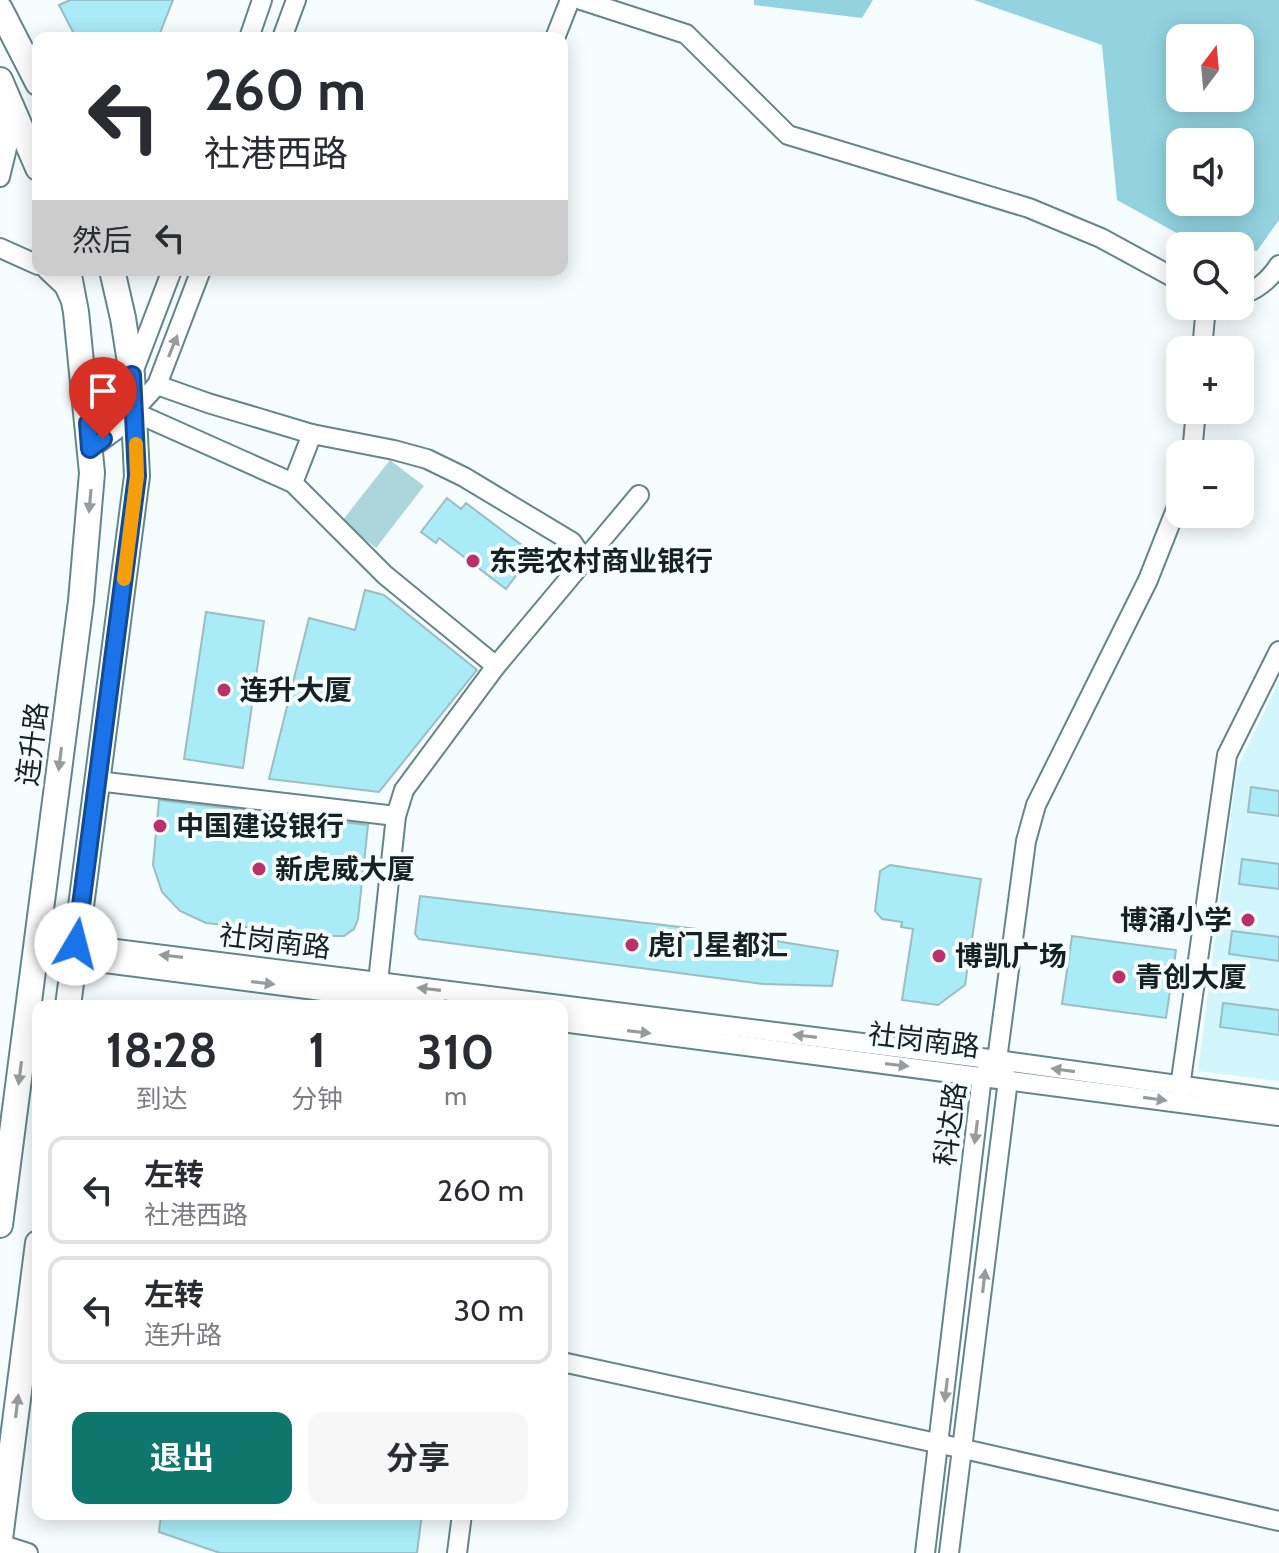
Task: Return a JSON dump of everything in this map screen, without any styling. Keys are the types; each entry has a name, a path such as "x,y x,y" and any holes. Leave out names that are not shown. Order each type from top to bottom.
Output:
{"main road":[{"path":"0,9 32,71"},
{"path":"3,86 32,154"},
{"name":"连升路","path":"0,1225 81,601 92,473 76,312 69,276"},
{"path":"69,1000 137,476 132,375 113,276"},
{"path":"0,1541 32,1290"}],"street":[{"path":"251,32 262,0"},
{"path":"284,32 296,0"},
{"path":"557,32 570,0"},
{"path":"581,0 686,34 788,135 1029,208 1101,238 1166,273"},
{"path":"0,177 10,120 3,86"},
{"path":"0,248 32,262"},
{"path":"1254,289 1279,265"},
{"path":"53,276 64,286 76,312"},
{"path":"88,423 132,375 170,276"},
{"path":"90,449 116,430 157,385 199,276"},
{"path":"157,385 312,434 394,450 439,465 572,542 585,561"},
{"path":"134,412 293,483 385,575 496,666"},
{"path":"293,483 312,434"},
{"path":"378,982 396,816 404,790 496,666 639,495"},
{"path":"997,1060 1026,841 1036,805 1148,580 1169,528"},
{"path":"1180,1087 1227,755 1279,651"},
{"path":"97,781 396,816"},
{"name":"社岗南路","path":"75,952 378,982 506,1000"},
{"name":"社岗南路","path":"75,952 398,1000"},
{"name":"社岗南路","path":"568,1008 997,1060 1279,1099"},
{"name":"社岗南路","path":"568,1023 1279,1116"},
{"name":"科达路","path":"925,1553 982,1076 997,1060 1008,1080 949,1553"},
{"path":"568,1363 939,1443 1279,1521"},
{"path":"457,1553 461,1520"},
{"path":"0,1541 28,1553"}],"shaded area":[{"path":"754,0 873,0 862,18 754,5"},
{"path":"974,0 1279,0 1279,220 1257,251 1254,250 1254,232 1175,232 1117,200 1102,45"},
{"path":"390,460 424,486 376,548 342,521"},
{"name":"博涌小学","path":"1279,681 1279,1081 1198,1071 1237,769"}],"building":[{"path":"70,0 173,0 160,32 73,32 59,5"},
{"path":"447,498 461,509 466,503 527,549 524,553 530,557 506,589 439,538 436,543 421,532"},
{"path":"365,590 384,595 477,670 379,792 269,779 309,618 355,630"},
{"name":"连升大厦","path":"206,612 264,621 243,768 184,759"},
{"path":"1251,787 1279,791 1279,816 1248,812"},
{"name":"新虎威大厦","path":"159,800 368,825 358,919 354,929 344,936 330,936 206,923 180,911 162,892 153,865"},
{"path":"1242,859 1279,864 1279,889 1239,884"},
{"name":"博凯广场","path":"890,865 981,879 965,985 938,1005 902,1000 913,929 901,927 902,922 882,919 875,911 880,871"},
{"name":"虎门星都汇","path":"420,896 714,931 838,951 832,986 763,984 419,939 415,934"},
{"path":"1232,931 1279,937 1279,961 1229,954"},
{"name":"青创大厦","path":"1072,936 1176,950 1166,1018 1062,1004"},
{"path":"1223,1003 1279,1010 1279,1035 1220,1027"},
{"path":"160,1520 421,1520 417,1553 220,1553 159,1532"}],"slow traffic":[{"path":"124,579 137,476 136,444"}],"place":[{"name":"东莞农村商业银行","path":"473,561"},
{"name":"连升大厦","path":"224,690"},
{"name":"中国建设银行","path":"160,826"},
{"name":"新虎威大厦","path":"259,869"},
{"name":"博涌小学","path":"1248,920"},
{"name":"虎门星都汇","path":"632,945"},
{"name":"博凯广场","path":"939,956"},
{"name":"青创大厦","path":"1119,977"}],"route":[{"path":"76,944 137,476 132,375 88,423 90,449 103,439"}]}
